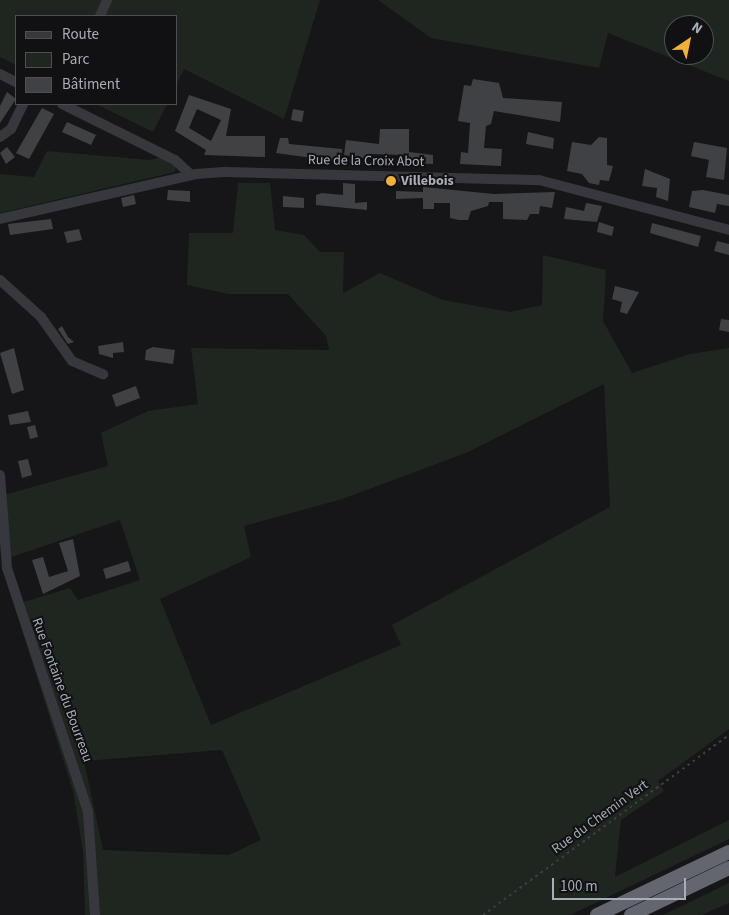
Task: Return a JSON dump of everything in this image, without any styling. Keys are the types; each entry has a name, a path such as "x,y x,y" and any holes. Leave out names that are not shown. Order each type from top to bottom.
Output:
{"highway":[{"path":"596,915 729,852"},
{"path":"631,915 729,868"}],"street":[{"path":"100,15 107,0"},
{"path":"0,74 15,82"},
{"path":"0,137 11,128 22,105"},
{"path":"64,105 175,160 191,175"},
{"name":"Rue de la Croix Abot","path":"0,219 191,175 227,172 539,180 729,230"},
{"path":"0,280 41,317 72,361 102,374"},
{"name":"Rue Fontaine du Bourreau","path":"0,475 10,577 88,812 95,915"}],"path":[{"name":"Rue du Chemin Vert","path":"484,915 729,736"}],"green space":[{"path":"0,0 320,0 284,119 184,69 178,81 178,15 15,15 15,64 0,57"},
{"path":"378,0 729,0 729,81 689,65 714,65 714,15 664,15 664,55 608,33 599,68 431,38"},
{"path":"98,105 166,105 153,132"},
{"path":"47,151 150,160 161,157 176,165 175,172 0,213 0,174 34,177"},
{"path":"238,183 270,183 275,230 304,235 320,252 344,252 343,293 380,273 443,300 510,312 542,305 543,255 606,270 603,321 632,373 690,354 729,348 729,729 658,781 664,791 621,820 615,877 729,820 729,839 570,915 85,915 83,851 73,791 14,605 70,588 78,600 140,580 120,520 3,560 0,496 108,466 101,433 148,411 198,404 191,348 329,350 326,336 288,294 228,294 187,285 189,233 233,233","holes":["604,384 610,507 392,625 401,645 211,725 160,599 251,557 244,526 342,499 466,453","222,750 261,840 229,855 103,850 84,761"]},
{"path":"729,883 729,903 701,915 663,915"}],"building":[{"path":"473,79 499,83 503,98 562,102 560,122 494,111 491,124 486,126 484,148 502,149 501,166 460,164 461,152 468,153 470,123 458,121 464,85 471,86"},
{"path":"7,92 15,98 0,123 0,106"},
{"path":"189,95 231,109 226,136 265,136 265,157 204,155 206,150 175,131","holes":["197,109 221,120 211,141 189,128"]},
{"path":"42,108 54,114 29,159 16,153"},
{"path":"293,109 304,111 302,122 291,120"},
{"path":"67,122 96,135 91,145 62,132"},
{"path":"380,129 409,129 409,152 433,155 433,164 405,163 405,155 370,154 370,159 344,155 346,140 379,144"},
{"path":"528,132 554,138 553,149 526,144"},
{"path":"599,137 607,138 607,165 613,166 609,181 600,180 599,185 589,183 582,174 567,171 572,142 591,145"},
{"path":"280,138 288,138 289,144 342,149 342,162 276,153"},
{"path":"694,142 727,148 724,180 706,177 709,160 691,156"},
{"path":"7,147 15,157 6,164 0,153"},
{"path":"645,169 670,179 668,201 656,197 657,188 642,186"},
{"path":"343,183 355,184 355,203 367,202 367,210 316,205 316,195 322,193 343,195"},
{"path":"423,187 494,194 555,192 552,208 540,206 539,214 530,214 527,220 503,219 503,202 489,202 488,206 471,211 468,220 459,220 450,218 450,203 434,203 434,209 423,209 423,198 396,199 396,191 423,192"},
{"path":"168,190 190,191 190,202 167,200"},
{"path":"703,190 729,195 729,206 717,204 715,213 689,207 692,191"},
{"path":"134,195 136,204 123,207 121,198"},
{"path":"283,196 304,198 304,208 283,207"},
{"path":"586,203 602,206 597,222 564,219 566,207 584,211"},
{"path":"51,219 53,229 10,235 8,224"},
{"path":"599,222 614,227 612,236 597,232"},
{"path":"652,223 701,236 698,247 650,233"},
{"path":"79,229 82,240 67,243 64,232"},
{"path":"717,241 729,244 729,255 714,251"},
{"path":"615,286 639,292 627,314 620,312 622,302 612,299"},
{"path":"721,319 729,320 729,332 719,330"},
{"path":"62,326 68,337 74,342 68,344 58,329"},
{"path":"123,342 124,352 113,353 113,358 99,354 98,346"},
{"path":"153,347 175,350 173,364 145,360 146,350"},
{"path":"14,348 24,390 12,394 0,353"},
{"path":"136,386 140,398 116,407 112,395"},
{"path":"28,411 31,422 10,425 8,415"},
{"path":"35,425 38,437 30,439 27,427"},
{"path":"28,459 32,475 22,478 18,461"},
{"path":"73,539 80,576 43,594 32,560 43,557 49,577 68,571 59,543"},
{"path":"128,561 131,571 106,579 103,569"}],"place":[{"name":"Villebois","path":"391,181"}]}
